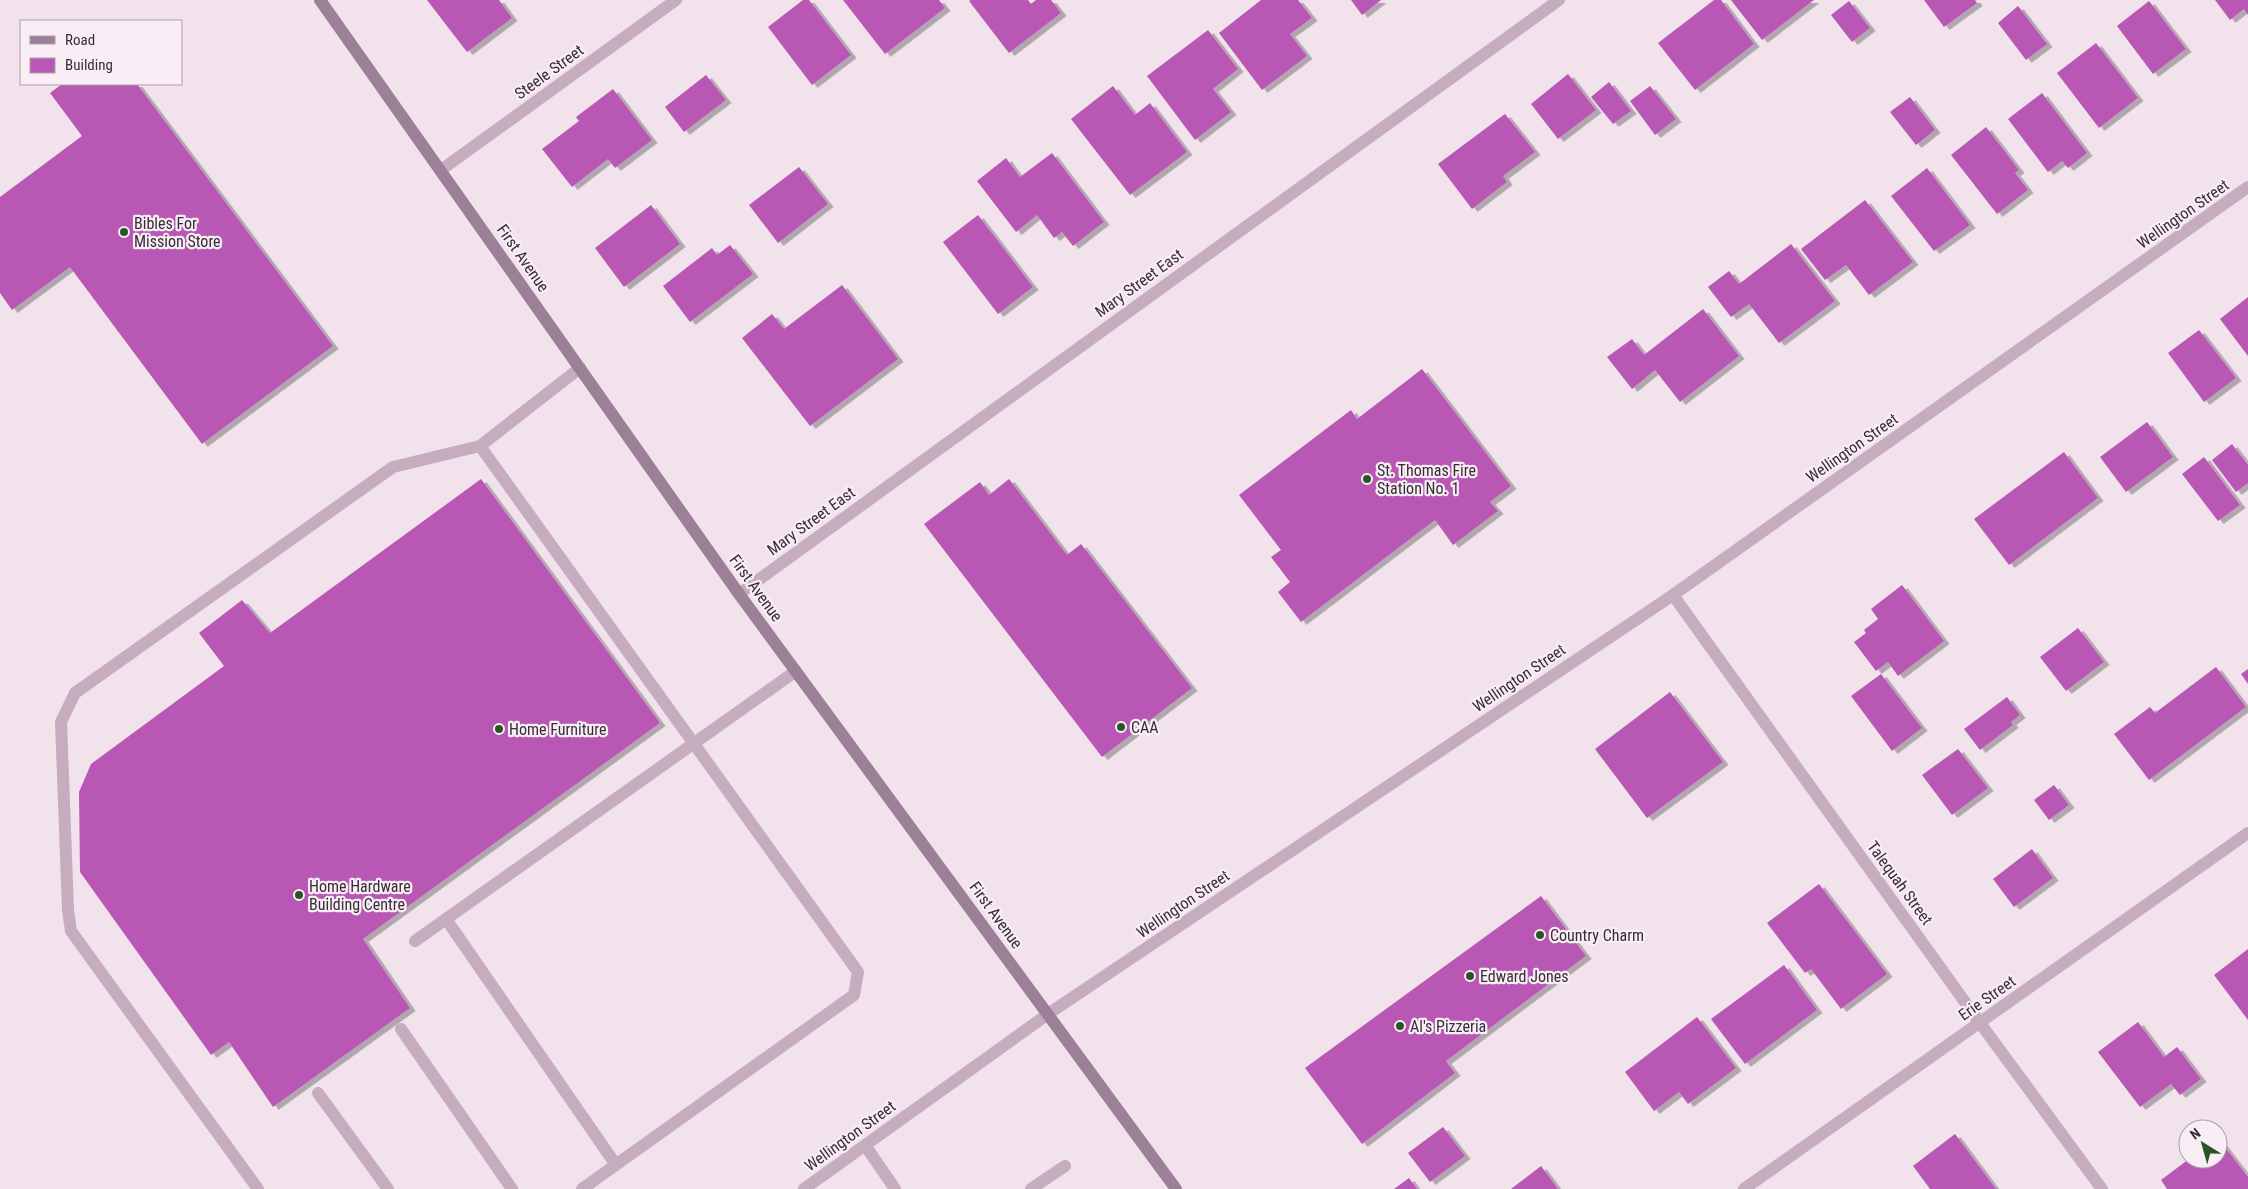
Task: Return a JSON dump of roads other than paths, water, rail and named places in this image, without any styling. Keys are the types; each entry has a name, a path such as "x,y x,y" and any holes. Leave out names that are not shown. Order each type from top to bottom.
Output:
{"main road":[{"name":"First Avenue","path":"320,0 442,170 739,594 1176,1189"}],"street":[{"name":"Steele Street","path":"442,170 676,0"},
{"name":"Mary Street East","path":"739,594 1559,0"},
{"name":"Wellington Street","path":"804,1189 1048,1014 1673,594 2248,187"},
{"path":"258,1189 71,931 68,910 61,722 75,692 393,467 480,446 580,368"},
{"path":"480,446 858,972 854,995 582,1189"},
{"name":"Talequah Street","path":"1673,594 1980,1023 2102,1189"},
{"path":"415,941 796,671"},
{"name":"Erie Street","path":"1744,1189 2248,833"},
{"path":"446,919 616,1165"},
{"path":"401,1029 512,1189"},
{"path":"318,1093 388,1189"},
{"path":"866,1145 895,1189"},
{"path":"1031,1189 1065,1166"}],"place":[{"name":"Bibles For Mission Store","path":"124,232"},
{"name":"St. Thomas Fire Station No. 1","path":"1367,479"},
{"name":"CAA","path":"1121,727"},
{"name":"Home Furniture","path":"499,729"},
{"name":"Home Hardware Building Centre","path":"299,895"},
{"name":"Country Charm","path":"1540,935"},
{"name":"Edward Jones","path":"1470,976"},
{"name":"Al's Pizzeria","path":"1400,1026"}]}
